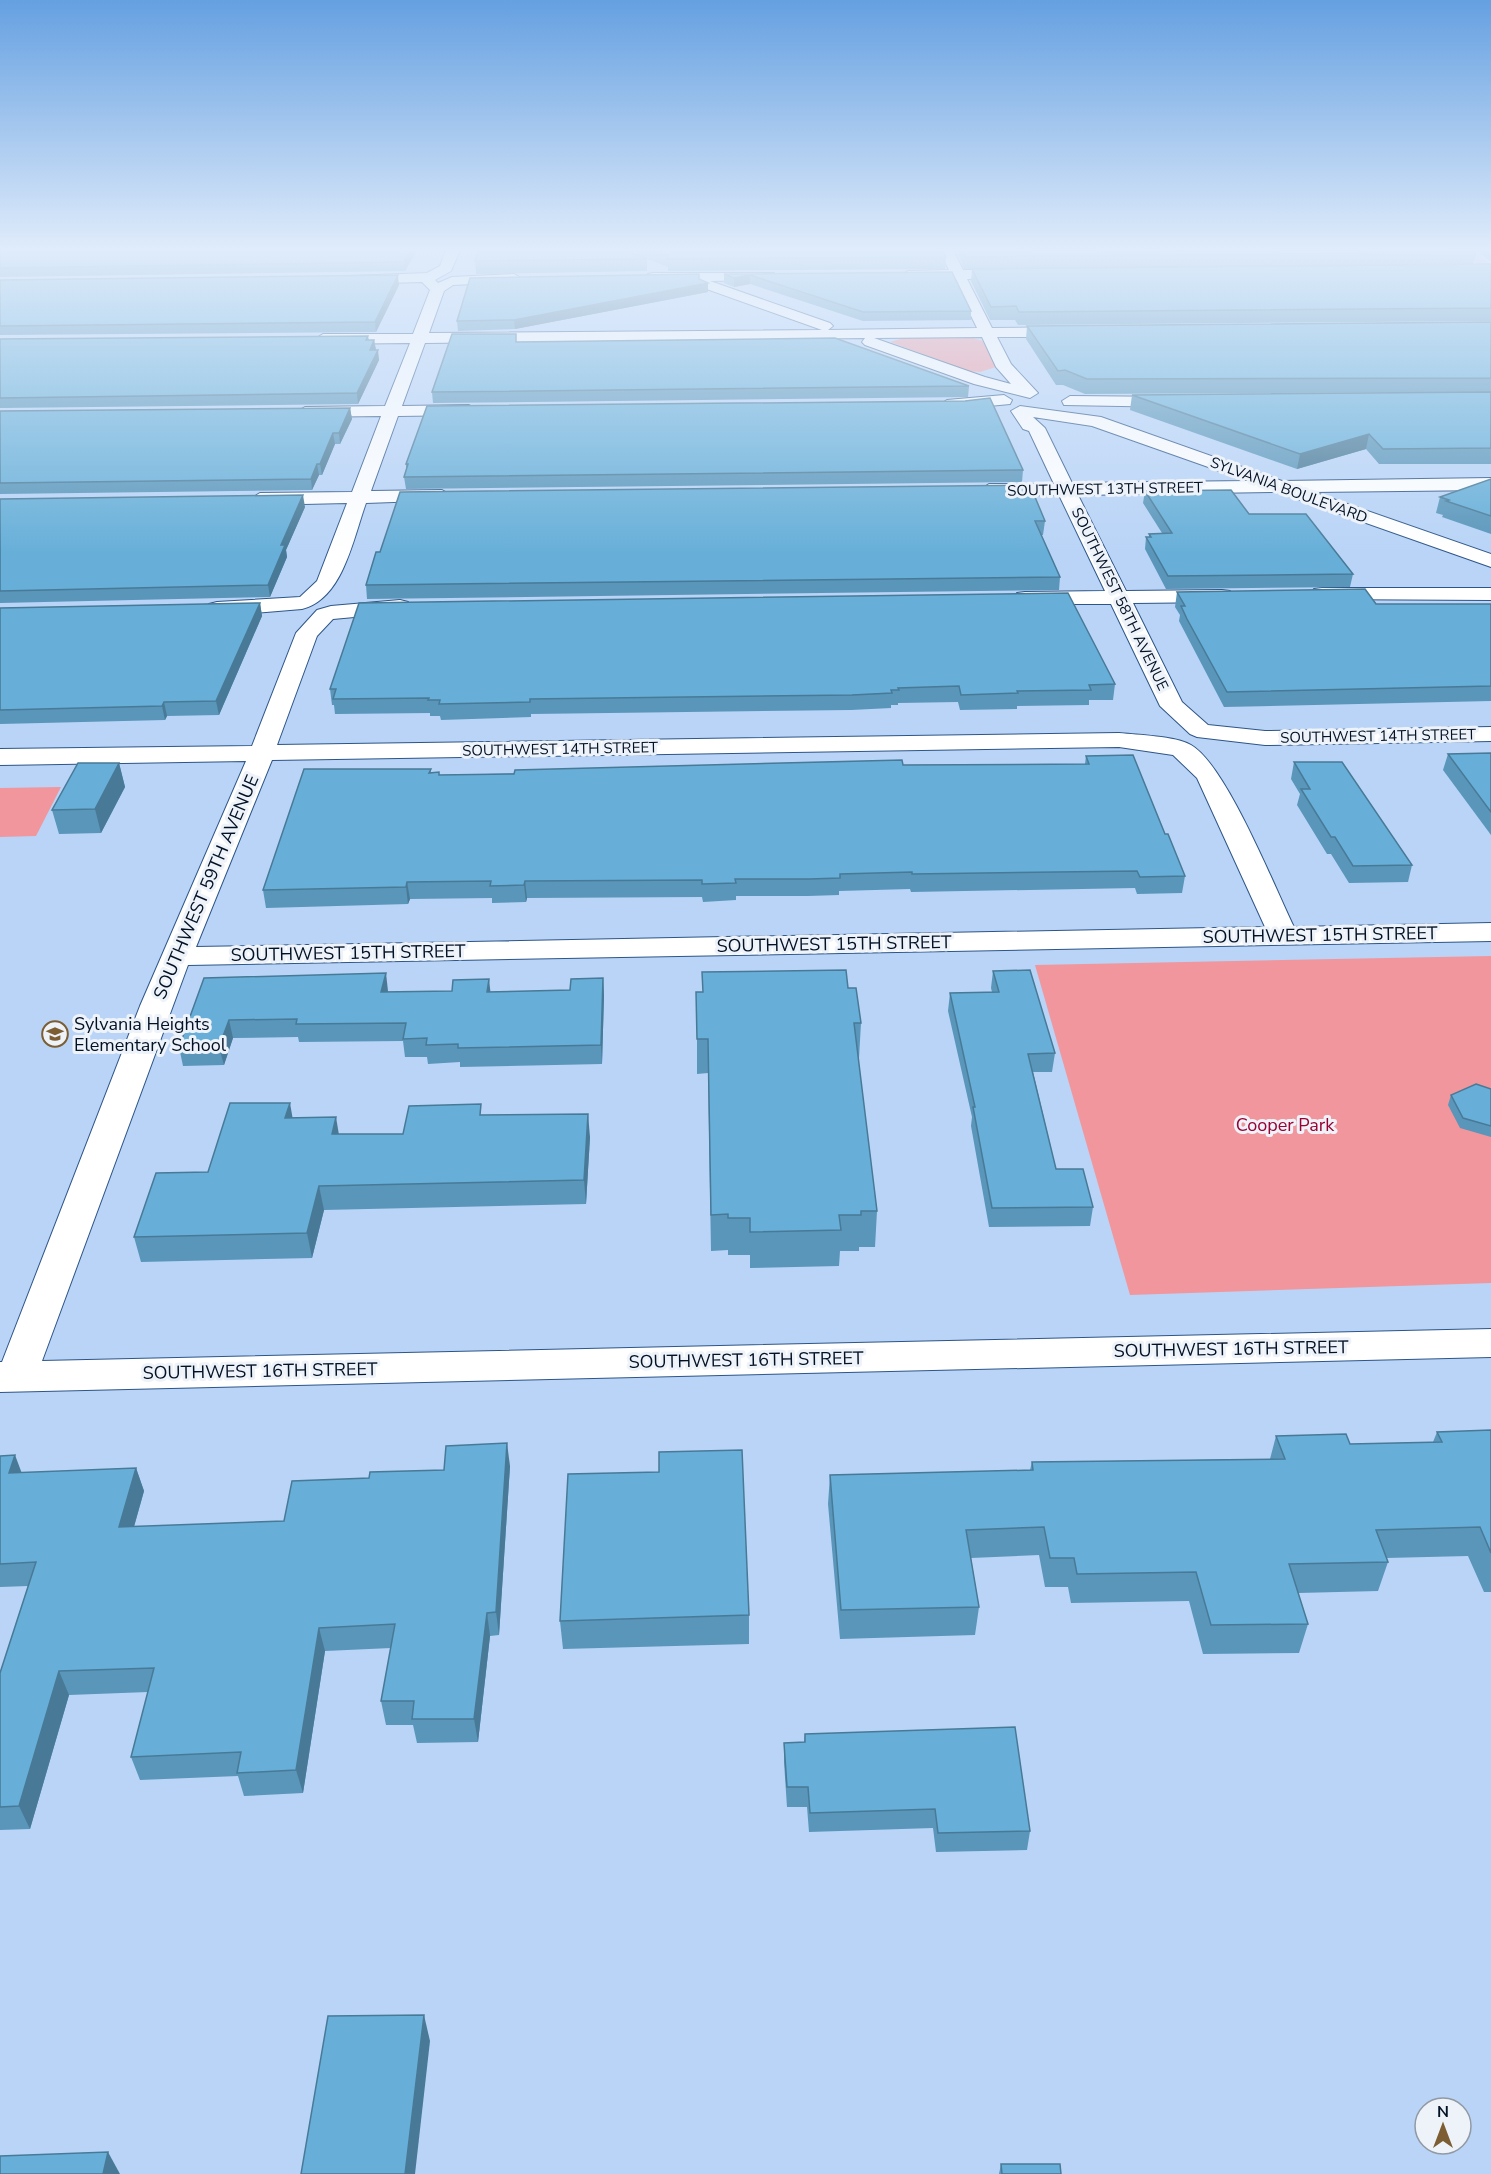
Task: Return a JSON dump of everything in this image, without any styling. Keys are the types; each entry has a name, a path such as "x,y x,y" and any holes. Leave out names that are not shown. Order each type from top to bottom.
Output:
{"street":[{"name":"SOUTHWEST 59TH AVENUE","path":"303,613 316,627 330,603 358,498 414,351"},
{"path":"897,351 961,374 984,384 1020,407 1059,421 1106,415 1110,411 1139,403 1195,402"},
{"name":"SOUTHWEST 58TH AVENUE","path":"996,351 1004,367 1010,370 1019,385 1020,407 1065,489 1119,597 1173,733 1208,746 1284,936"},
{"path":"961,374 992,373 1004,367"},
{"path":"984,384 1020,407"},
{"path":"964,405 984,397 984,384"},
{"name":"SYLVANIA BOULEVARD","path":"1020,407 1045,411 1054,403 1089,416 1098,416 1282,487 1488,562"},
{"path":"934,405 1020,407"},
{"path":"285,412 486,410"},
{"name":"SOUTHWEST 13TH STREET","path":"970,490 1491,484"},
{"path":"245,499 456,496"},
{"path":"1296,595 1484,590"},
{"path":"1007,599 1238,596"},
{"path":"200,609 254,608 303,613 330,603 374,607 421,607"},
{"name":"SOUTHWEST 59TH AVENUE","path":"8,1376 152,1017 262,753 303,613"},
{"name":"SOUTHWEST 14TH STREET","path":"0,757 1119,740 1173,733 1208,746 1265,738 1491,734"},
{"name":"SOUTHWEST 15TH STREET","path":"177,956 1491,932"},
{"name":"SOUTHWEST 16TH STREET","path":"8,1376 1491,1343"}],"green space":[{"path":"915,351 988,351 996,367 980,372 968,371"},
{"path":"61,787 36,836 0,837 0,788"},
{"name":"Cooper Park","path":"1491,956 1491,1283 1130,1295 1035,965"}],"building":[{"path":"0,351 377,351 357,393 0,398"},
{"path":"446,351 873,351 969,386 432,392"},
{"path":"1045,351 1491,351 1491,378 1087,379 1065,370 1058,371"},
{"path":"1491,392 1491,448 1383,449 1369,434 1300,454 1132,395"},
{"path":"990,398 1023,470 404,477 408,464 406,464 427,406 965,401"},
{"path":"350,408 339,433 333,433 311,479 0,483 0,411"},
{"path":"1491,479 1491,516 1440,497"},
{"path":"1030,485 1045,521 1035,521 1060,577 366,585 376,552 380,552 400,492"},
{"path":"1231,490 1249,514 1306,514 1353,574 1168,576 1146,537 1151,537 1149,534 1172,533 1145,491"},
{"path":"303,495 281,545 285,545 268,585 0,591 0,499"},
{"path":"1365,589 1376,604 1491,604 1491,686 1227,692 1187,619 1181,606 1185,606 1177,592"},
{"path":"1068,593 1115,684 1089,685 1091,690 1017,691 1018,693 961,695 959,686 898,688 899,690 891,690 892,693 852,695 530,699 530,702 439,704 440,700 428,700 429,698 333,699 336,689 330,689 359,603"},
{"path":"260,603 216,701 164,702 162,706 0,710 0,608"},
{"path":"1491,753 1491,812 1448,754"},
{"path":"1133,755 1185,876 1140,877 1137,871 912,874 912,872 840,874 840,878 735,879 736,883 702,884 702,880 525,881 524,885 490,886 491,881 407,882 406,887 263,890 304,769 431,769 429,773 439,772 439,775 514,774 515,770 902,760 903,765 1089,764 1086,756"},
{"path":"1294,762 1342,762 1412,865 1353,866 1335,837 1331,837 1301,789 1310,789"},
{"path":"78,763 119,763 95,809 52,810"},
{"path":"846,970 848,988 856,988 861,1023 854,1023 877,1211 861,1211 861,1215 839,1215 841,1230 750,1232 750,1218 728,1218 728,1214 711,1215 708,1039 697,1039 696,992 703,992 702,972"},
{"path":"1030,970 1055,1053 1028,1054 1056,1169 1083,1169 1093,1207 992,1208 973,1107 975,1107 950,993 999,992 993,971"},
{"path":"386,973 381,992 452,991 453,980 489,979 487,992 570,990 571,979 603,978 601,1045 458,1048 458,1044 426,1045 427,1038 403,1039 406,1023 296,1024 297,1019 229,1020 219,1047 179,1047 204,978"},
{"path":"1476,1084 1491,1089 1491,1126 1463,1118 1451,1095"},
{"path":"230,1103 290,1103 285,1118 336,1117 332,1134 403,1134 409,1106 481,1104 480,1115 588,1114 584,1180 319,1186 307,1233 134,1237 156,1173 208,1172"},
{"path":"1491,1430 1491,1553 1480,1527 1376,1530 1388,1562 1289,1564 1308,1624 1211,1625 1196,1572 1077,1574 1074,1558 1050,1558 1044,1527 966,1530 979,1607 841,1610 830,1475 1033,1470 1032,1462 1285,1459 1276,1436 1346,1434 1350,1444 1442,1442 1437,1432"},
{"path":"507,1443 496,1612 487,1613 474,1719 412,1719 414,1701 381,1701 395,1624 319,1628 296,1770 237,1773 241,1752 131,1757 154,1668 59,1671 19,1806 0,1807 0,1673 36,1562 0,1564 0,1456 15,1455 9,1473 136,1468 119,1527 284,1521 292,1481 369,1478 370,1472 444,1470 446,1446"},
{"path":"742,1450 749,1615 560,1621 568,1474 659,1472 659,1452"},
{"path":"1015,1727 1030,1831 938,1833 935,1809 810,1813 808,1787 787,1787 784,1743 805,1742 805,1734"},
{"path":"424,2015 405,2174 301,2174 328,2016"},
{"path":"108,2152 103,2174 0,2174 0,2156"},
{"path":"1001,2164 1060,2164 1061,2174 1002,2174"}],"place":[{"name":"Sylvania Heights Elementary School","path":"55,1034"}]}
